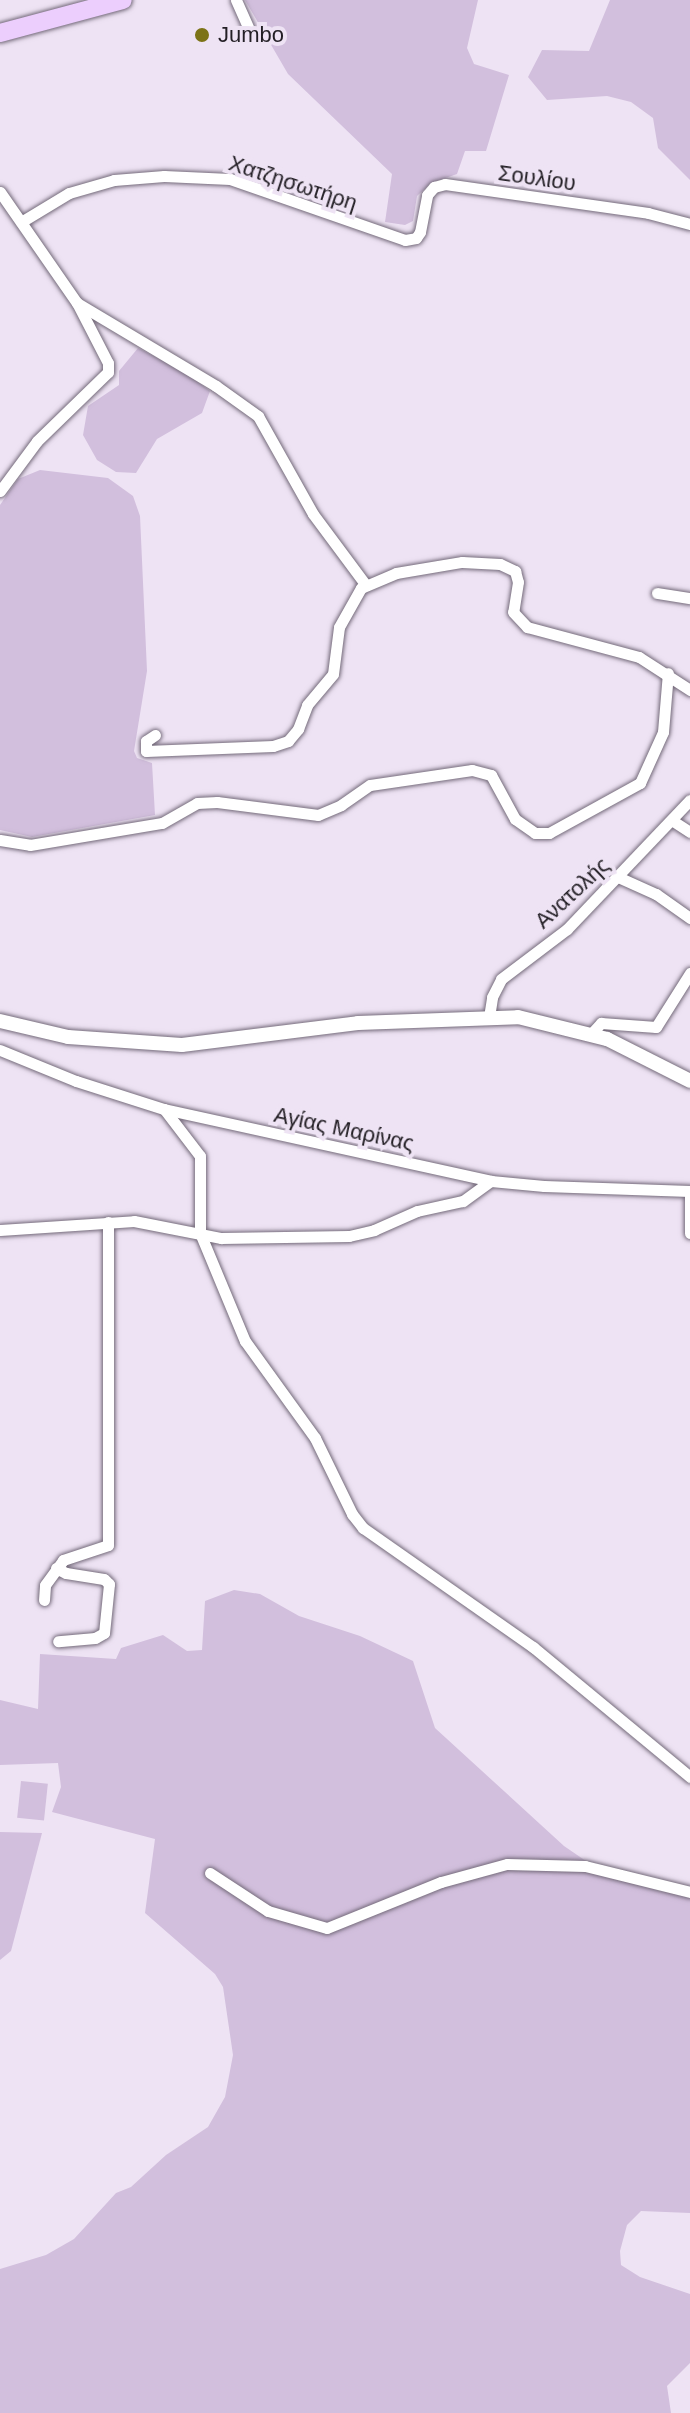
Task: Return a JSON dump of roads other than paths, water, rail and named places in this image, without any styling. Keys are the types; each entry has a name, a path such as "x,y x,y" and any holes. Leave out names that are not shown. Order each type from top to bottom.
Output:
{"main road":[{"path":"0,33 123,0"}],"street":[{"path":"236,0 249,29"},
{"name":"Χατζησωτήρη","path":"21,222 69,193 114,180 138,176 199,177 230,179 389,236 416,238"},
{"name":"Σουλίου","path":"416,238 422,226 427,195 434,187 445,184 638,212 690,224"},
{"path":"0,192 77,303 108,363 108,372 37,441 0,491"},
{"path":"77,303 216,386 258,416 313,514 365,584"},
{"path":"155,735 146,741 146,751 276,746 288,741 298,729 307,705 333,674 339,627 365,584 396,573 448,563 505,565 517,573 513,612 521,624 639,657 690,690"},
{"path":"657,593 690,598"},
{"path":"0,840 30,845 162,823 197,803 217,802 318,815 341,805 370,785 472,770 491,775 515,819 535,833 549,833 640,783 663,732 668,673"},
{"name":"Ανατολής","path":"489,1017 492,997 501,979 567,929 690,800"},
{"path":"673,821 690,832"},
{"path":"618,877 656,894 690,918"},
{"path":"591,1034 601,1023 656,1027 690,973"},
{"path":"0,1021 68,1037 182,1045 358,1023 489,1017 537,1019 591,1034 690,1081"},
{"name":"Αγίας Μαρίνας","path":"0,1050 76,1081 164,1109 491,1181 690,1191"},
{"path":"164,1109 200,1156 200,1233 245,1341 315,1438 352,1514 363,1528 533,1647 690,1777"},
{"path":"0,1230 134,1221 237,1239 349,1236 417,1211 463,1201 491,1181"},
{"path":"690,1191 690,1233"},
{"path":"44,1600 45,1585 56,1568 71,1556 108,1545 108,1222"},
{"path":"56,1568 66,1573 104,1579 109,1584 104,1633 95,1638 58,1641"},
{"path":"210,1873 268,1911 327,1928 441,1882 507,1864 585,1866 690,1892"}],"place":[{"name":"Jumbo","path":"202,35"}]}
